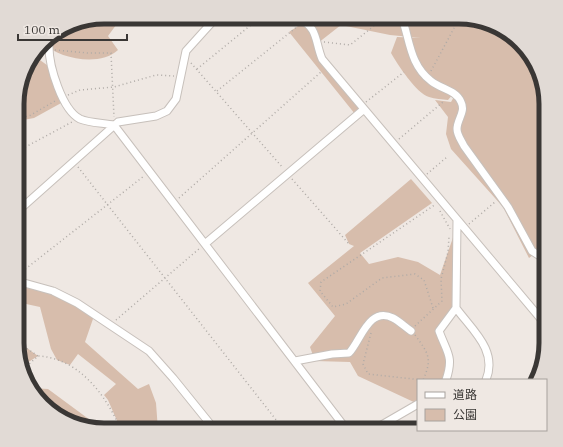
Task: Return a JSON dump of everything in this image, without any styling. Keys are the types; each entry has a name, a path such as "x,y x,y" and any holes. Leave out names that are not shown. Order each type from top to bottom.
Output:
{"street":[{"path":"24,206 114,125 128,120 156,116 167,111 176,98 186,51 210,24"},
{"path":"310,24 318,43 322,59 421,179 539,317"},
{"path":"404,24 413,59 428,78 453,93 461,101 464,109 457,128 461,141 508,207 532,251 539,256"},
{"path":"48,46 49,58 69,110 79,118 114,125 206,243 342,423"},
{"path":"206,243 288,174 362,108"},
{"path":"446,379 450,364 448,350 439,332 456,308 457,221"},
{"path":"24,283 53,291 77,303 149,352 173,378 209,423"},
{"path":"456,308 485,345 489,355 486,379"},
{"path":"295,361 332,354 349,353 356,346 373,318 381,315 392,317 411,331"},
{"path":"386,423 417,405"}],"path":[{"path":"197,70 252,24"},
{"path":"216,92 297,24"},
{"path":"428,78 456,24"},
{"path":"318,43 326,42 350,45 375,25"},
{"path":"49,50 111,53 111,87 114,125"},
{"path":"185,56 349,244"},
{"path":"174,202 252,135 252,132 321,72"},
{"path":"362,108 404,72"},
{"path":"24,117 29,116 63,96 80,90 111,87 156,75 180,77"},
{"path":"392,144 443,102"},
{"path":"24,148 79,118"},
{"path":"421,179 447,157"},
{"path":"74,161 279,423"},
{"path":"24,270 147,174"},
{"path":"432,308 424,280 415,274 382,278 346,304 334,307 320,291 321,282 440,201"},
{"path":"424,379 429,368 428,353 411,331 432,308 442,301 441,279 448,252 450,228 440,213 440,201"},
{"path":"463,228 496,201"},
{"path":"111,325 206,243"},
{"path":"372,330 363,364 368,374 417,379"},
{"path":"24,347 38,356 50,357 66,363 94,384 107,400 118,423"},
{"path":"27,365 38,356"}],"green space":[{"path":"117,24 108,36 118,50 110,55 101,58 80,59 69,57 48,47 59,37 73,30 93,25"},
{"path":"297,24 464,24 490,30 504,37 512,44 523,55 531,69 535,78 539,99 539,257 533,255 529,258 503,207 451,149 446,134 448,117 435,100 451,102 455,95 453,94 448,100 431,98 424,94 408,78 391,53 397,37 421,38 390,35 341,25 318,43 322,59 362,109 355,114 289,32 298,26"},
{"path":"38,58 51,68 63,102 34,118 24,120 24,104 28,78"},
{"path":"411,179 432,203 360,253 369,264 398,257 418,262 440,275 457,226 456,308 443,333 449,370 443,379 417,379 417,404 358,376 350,362 315,361 310,347 335,316 308,283 354,246 349,244 345,235"},
{"path":"24,284 50,290 94,316 85,342 138,389 149,384 156,403 157,423 118,423 108,400 104,395 116,384 78,354 70,365 57,360 51,349 40,307 24,304"},
{"path":"24,346 38,356 27,363"},
{"path":"38,388 48,389 92,422 73,417 59,410"}]}
